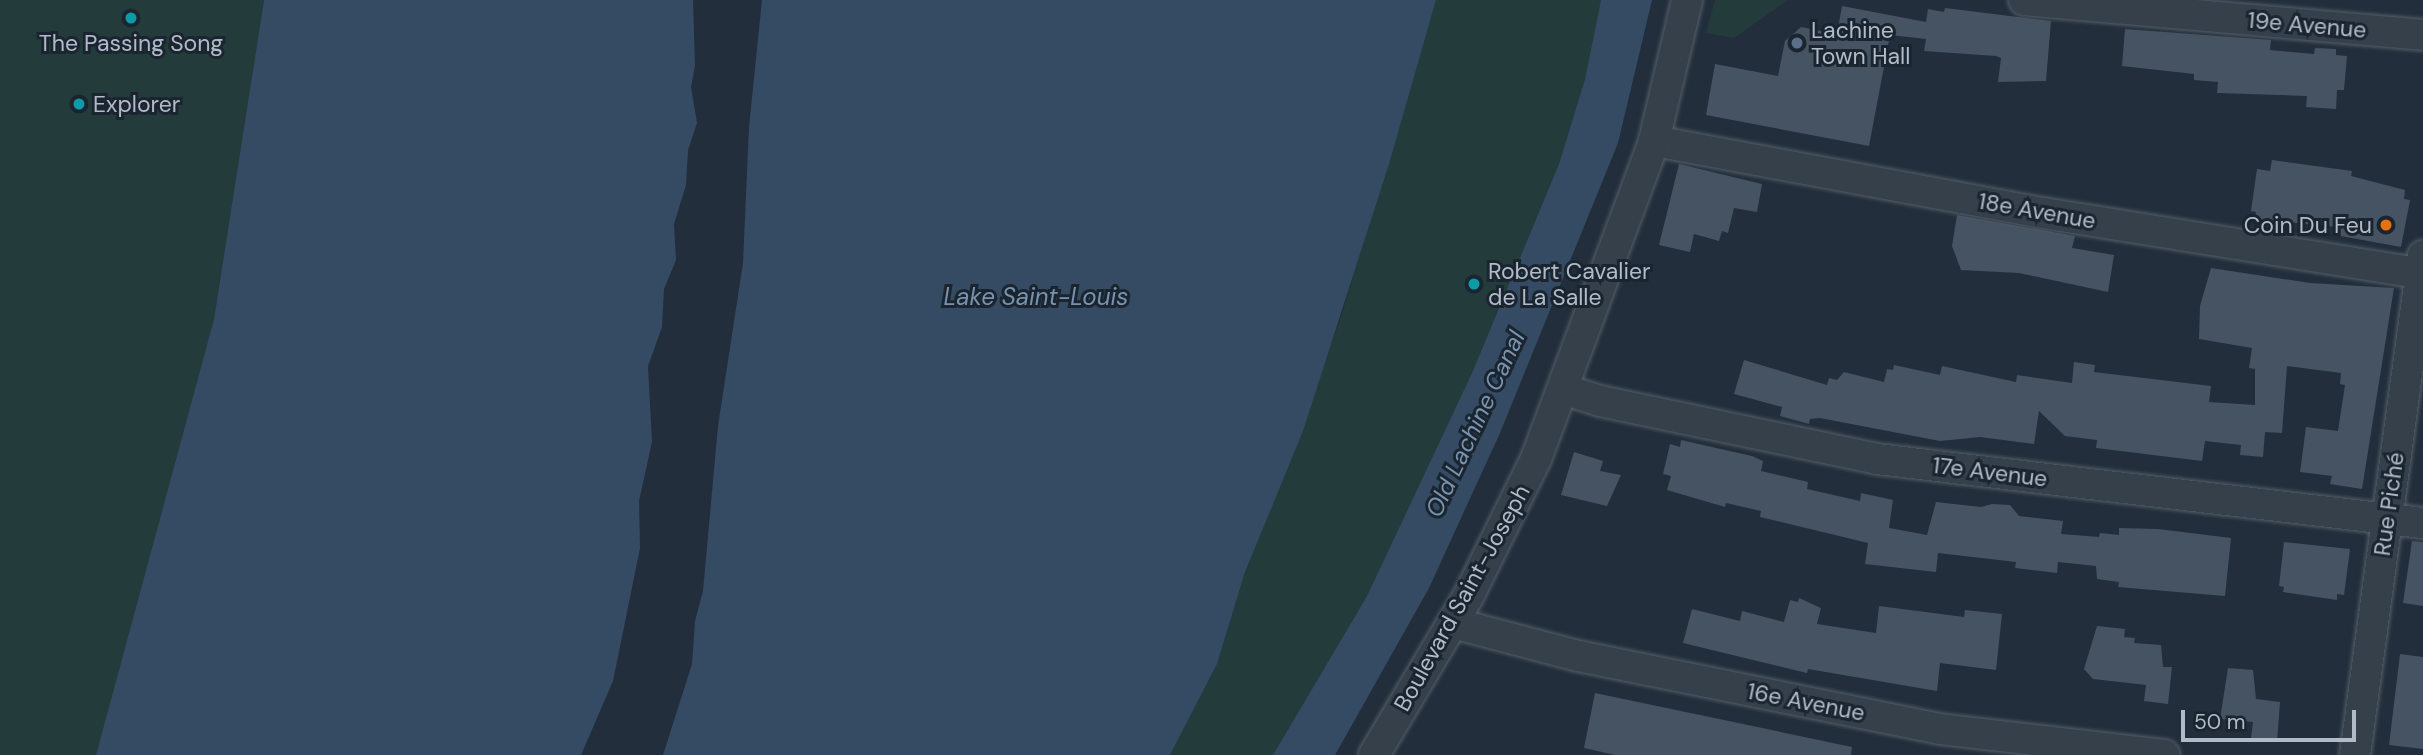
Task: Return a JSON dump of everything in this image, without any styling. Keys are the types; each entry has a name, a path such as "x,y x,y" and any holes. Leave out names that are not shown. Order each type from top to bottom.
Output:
{"street":[{"name":"Boulevard Saint-Joseph","path":"1374,755 1452,623 1522,491 1563,389 1654,141 1687,0"},
{"name":"19e Avenue","path":"2024,0 2423,35"},
{"name":"18e Avenue","path":"1654,141 2043,213 2422,267"},
{"name":"Rue Piché","path":"2355,755 2422,267"},
{"name":"17e Avenue","path":"1563,389 1600,401 1877,459 2423,523"},
{"name":"16e Avenue","path":"1452,623 1578,656 1940,729 2165,755"}],"green space":[{"path":"0,0 264,0 214,319 96,755 0,755"},
{"path":"1436,0 1601,0 1585,79 1559,164 1472,373 1367,596 1273,755 1170,755 1217,664 1245,572 1341,317"},
{"path":"1715,0 1788,0 1734,38 1706,33"}],"water":[{"path":"264,0 693,0 695,66 691,87 697,123 688,150 686,185 674,224 676,260 664,289 662,327 648,366 652,442 639,501 640,548 613,681 581,755 96,755 214,319"},
{"name":"Lake Saint-Louis","path":"762,0 1436,0 1389,164 1303,431 1245,572 1217,664 1170,755 663,755 692,664 695,621 703,591 718,426 743,263 749,127"},
{"name":"Old Lachine Canal","path":"1601,0 1652,0 1618,143 1500,433 1429,588 1335,755 1273,755 1367,596 1472,373 1559,164 1585,79"}],"building":[{"path":"1842,6 1926,22 1928,9 1944,12 1945,8 2051,21 2046,81 1998,82 2001,58 1924,51 1926,39 1890,35 1869,146 1706,115 1715,64 1778,76 1785,41 1801,27 1837,34"},
{"path":"2125,29 2271,40 2270,50 2314,54 2315,48 2336,49 2336,55 2347,56 2344,90 2337,90 2336,109 2306,107 2307,96 2217,93 2218,82 2194,80 2194,74 2122,66"},
{"path":"2272,160 2352,171 2351,176 2405,190 2404,199 2410,200 2401,247 2335,235 2337,227 2255,219 2256,212 2251,211 2257,169 2270,171"},
{"path":"1679,164 1762,184 1757,212 1734,208 1728,233 1722,231 1719,241 1694,234 1690,252 1659,245"},
{"path":"1957,215 2075,236 2072,248 2114,255 2108,292 2019,273 1961,270 1952,246"},
{"path":"2211,268 2310,283 2394,288 2362,489 2330,484 2332,476 2300,472 2306,427 2338,431 2345,385 2340,384 2341,373 2287,366 2282,433 2265,432 2263,457 2240,455 2241,445 2205,441 2202,461 2096,448 2097,440 2065,436 2039,411 2034,444 1980,437 1940,441 1820,418 1810,419 1809,424 1780,416 1782,407 1734,394 1744,360 1827,385 1829,378 1837,380 1844,372 1884,382 1887,369 1893,370 1894,365 1940,375 1942,366 2016,382 2017,375 2072,383 2074,362 2095,365 2094,372 2211,386 2209,402 2255,405 2255,369 2249,368 2252,348 2199,339 2200,306"},
{"path":"1681,440 1752,456 1763,461 1761,471 1808,482 1807,489 1860,501 1861,493 1893,500 1889,528 1927,535 1936,502 1981,507 1992,504 2010,505 2019,516 2063,521 2061,534 2099,537 2100,533 2119,535 2119,528 2158,529 2231,538 2225,596 2118,587 2119,582 2097,579 2096,566 2058,562 2057,573 2015,568 2016,562 1938,553 1936,572 1865,564 1868,543 1760,517 1761,511 1726,503 1725,507 1667,490 1671,476 1663,474 1670,444 1680,447"},
{"path":"1574,452 1603,461 1600,471 1621,475 1607,506 1561,495"},
{"path":"2412,541 2423,542 2423,606 2403,603"},
{"path":"2284,542 2350,549 2344,595 2337,594 2337,600 2283,592 2284,587 2279,586"},
{"path":"1799,598 1821,608 1817,624 1876,633 1879,606 1964,617 1965,610 2002,614 1996,670 1940,663 1937,691 1808,669 1807,673 1683,643 1692,609 1740,621 1742,611 1784,622 1790,600 1798,602"},
{"path":"2097,626 2125,629 2124,637 2135,638 2134,643 2161,645 2163,667 2172,667 2168,704 2144,701 2146,685 2093,679 2084,669"},
{"path":"2400,654 2423,657 2423,749 2389,745"},
{"path":"2228,668 2253,670 2256,699 2280,702 2277,742 2251,738 2253,722 2220,719"},
{"path":"1595,693 1852,747 1851,755 1615,755 1584,748"}],"place":[{"name":"The Passing Song","path":"131,18"},
{"name":"Lachine Town Hall","path":"1797,43"},
{"name":"Explorer","path":"79,104"},
{"name":"Coin Du Feu","path":"2386,225"},
{"name":"Robert Cavalier de La Salle","path":"1474,284"}]}
